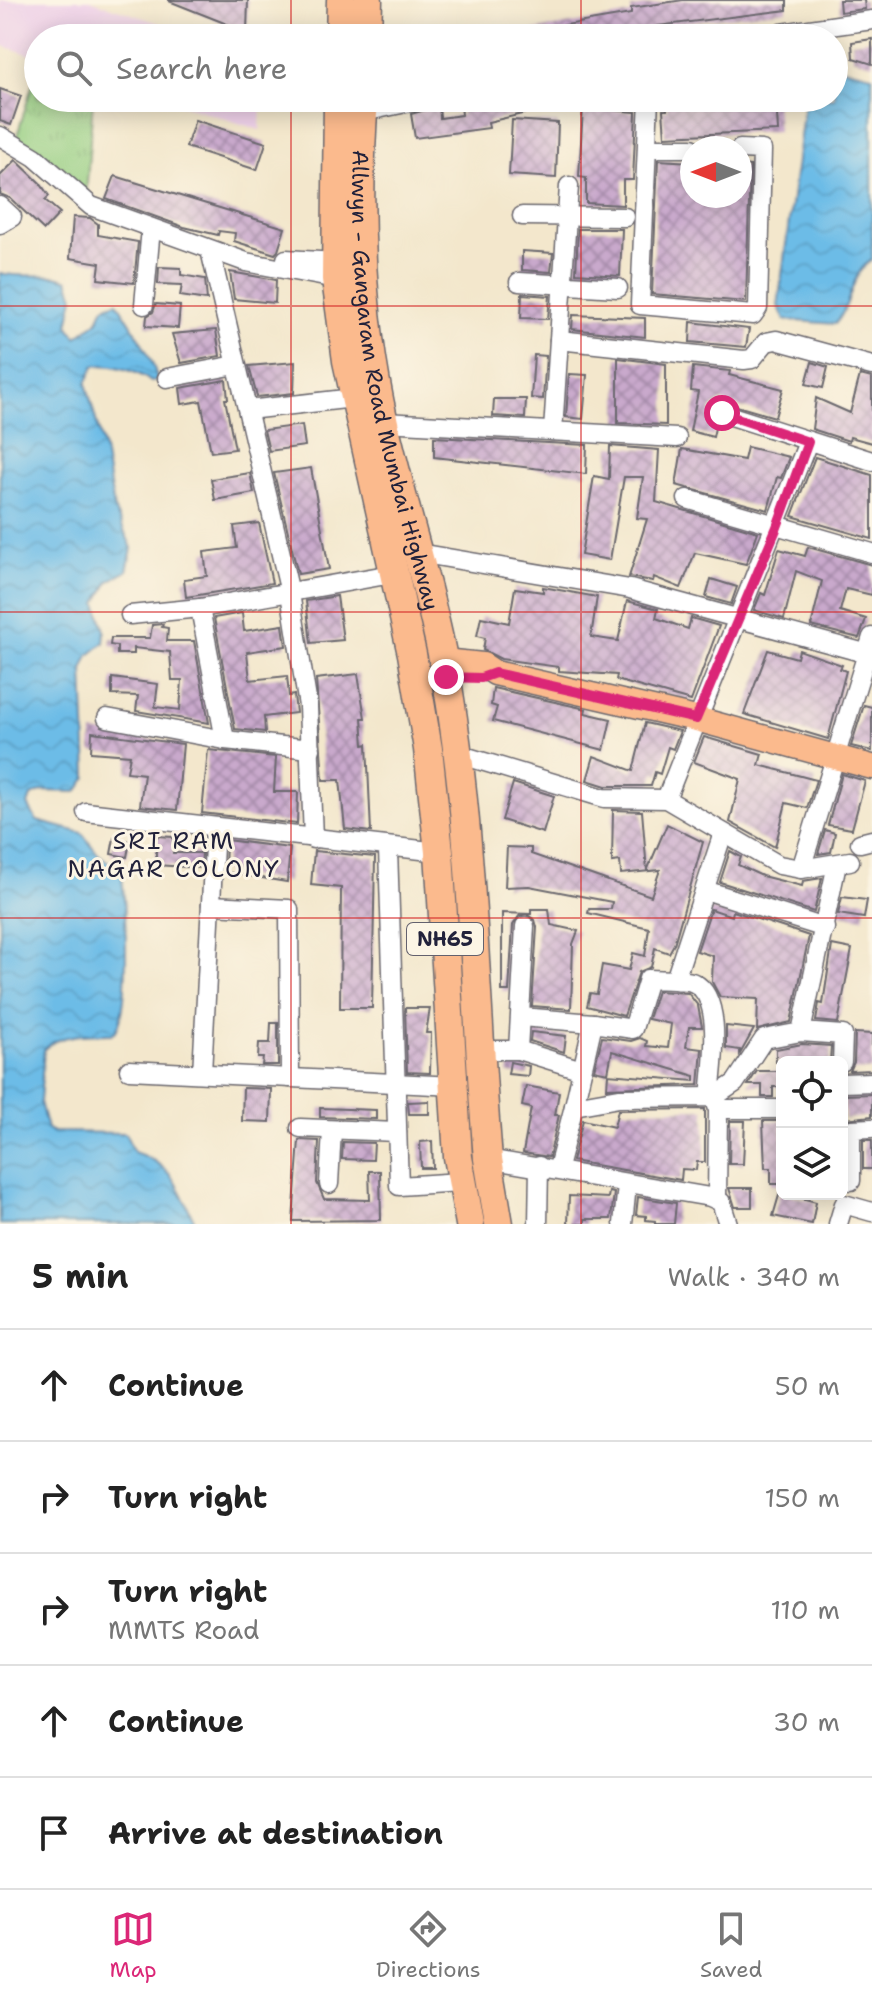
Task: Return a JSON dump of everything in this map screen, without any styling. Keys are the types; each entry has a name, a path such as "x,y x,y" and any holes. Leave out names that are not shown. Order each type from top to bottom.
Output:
{"highway":[{"path":"340,24 341,0"},
{"path":"367,24 368,0"},
{"name":"Allwyn - Gangaram Road Mumbai Highway","path":"338,112 336,271 354,398 382,455 418,553 445,669"},
{"name":"Allwyn - Gangaram Road Mumbai Highway","path":"363,112 360,252 392,574 412,654 439,852"},
{"name":"NH65","path":"445,669 458,754 488,1159 499,1224"},
{"name":"NH65","path":"439,852 460,1182 470,1224"}],"main road":[{"path":"445,669 483,665 495,673 696,719 832,759 872,767"}],"street":[{"path":"844,24 872,20"},
{"path":"649,112 640,305 753,315 758,308 762,150 752,150"},
{"path":"0,136 27,151 91,206 210,250 237,256 246,262 336,271"},
{"path":"649,148 680,148"},
{"path":"553,431 569,186"},
{"path":"0,206 12,217 0,224"},
{"path":"522,216 625,217"},
{"path":"144,305 151,228"},
{"path":"210,250 290,593 311,749 313,839"},
{"path":"519,282 618,288"},
{"path":"559,340 744,360 752,359 766,342 776,340 872,366"},
{"path":"167,378 236,365"},
{"path":"248,410 354,398"},
{"path":"722,413 872,461"},
{"path":"382,455 553,431 677,438"},
{"path":"666,799 696,719 777,527 808,442"},
{"path":"687,499 872,553"},
{"path":"418,553 630,589 739,620 870,649 832,759 801,869"},
{"path":"130,615 200,608 392,574"},
{"path":"200,608 225,740"},
{"path":"107,718 225,740 311,749"},
{"path":"458,754 604,798 666,799 779,865 801,869 844,862 801,1032"},
{"path":"86,812 388,849 439,852"},
{"path":"202,1073 215,827"},
{"path":"675,980 723,833"},
{"path":"388,849 399,1186 460,1182"},
{"path":"705,890 825,928"},
{"path":"211,905 289,909 290,1078"},
{"path":"518,1050 525,926"},
{"path":"521,1017 633,1029 648,979 693,982 701,988 715,1022 711,1087 716,1103 717,1200 726,1212 728,1224"},
{"path":"558,1168 593,1023"},
{"path":"716,1103 735,1083 764,1039 801,1032 843,1035 842,1056"},
{"path":"479,1050 518,1050 582,1070"},
{"path":"129,1070 455,1086"},
{"path":"848,1083 872,1082"},
{"path":"574,1106 619,1098 776,1108"},
{"path":"300,1128 397,1132"},
{"path":"851,1181 851,1129 872,1128"},
{"path":"329,1184 332,1130"},
{"path":"488,1159 558,1168 627,1185 717,1200"},
{"path":"538,1224 539,1166"},
{"path":"623,1224 627,1185"},
{"path":"838,1224 844,1204 872,1212"}],"shaded area":[{"path":"0,0 90,0 161,24 24,24 24,53 0,45"},
{"path":"205,112 261,112 260,130"}],"green space":[{"path":"24,112 92,112 86,197 17,136"}],"water":[{"path":"848,69 872,75 872,260 859,273 841,317 835,324 785,320 778,306 803,112 848,112"},
{"path":"0,273 68,280 74,297 68,325 76,337 97,322 104,307 117,302 156,373 157,381 151,382 124,369 94,366 86,383 104,450 114,509 132,548 127,571 109,581 97,603 105,631 104,643 89,655 83,670 87,777 77,792 43,791 31,796 28,805 37,821 82,833 98,854 121,872 126,931 125,983 119,1024 113,1034 67,1037 44,1049 40,1102 47,1129 53,1132 125,1133 134,1152 148,1157 167,1171 196,1224 0,1224"}],"building":[{"path":"248,0 247,24 227,24 169,1"},
{"path":"683,0 787,0 787,10 673,24 572,24 631,14 631,8"},
{"path":"839,0 864,0 865,9 840,12"},
{"path":"872,39 872,64 853,58 852,42"},
{"path":"0,89 21,96 11,125 0,121"},
{"path":"440,112 440,118 462,115 462,112 530,112 488,122 489,128 415,138 411,114"},
{"path":"583,112 636,112 633,180 623,180 623,205 586,203 586,178 579,177"},
{"path":"663,112 777,112 778,131 665,136"},
{"path":"195,120 266,143 257,170 186,147"},
{"path":"512,120 558,123 556,178 509,175"},
{"path":"16,160 40,183 49,196 45,200 60,213 44,230 10,198 0,194 0,176"},
{"path":"658,160 680,161 680,208 749,208 746,302 652,294"},
{"path":"115,176 285,228 278,251 275,254 234,241 235,233 219,231 218,235 184,227 106,199"},
{"path":"73,217 90,218 98,224 98,235 138,242 134,283 98,279 100,263 70,258"},
{"path":"578,229 622,229 620,276 576,273"},
{"path":"522,251 553,253 551,272 522,270"},
{"path":"159,267 181,268 181,275 205,279 207,300 180,296 182,285 158,284"},
{"path":"230,272 276,280 275,303 234,299"},
{"path":"522,294 550,296 548,319 521,318"},
{"path":"156,304 180,306 178,328 146,326 147,316"},
{"path":"573,315 645,318 645,337 572,329"},
{"path":"691,322 749,329 746,347 690,342"},
{"path":"216,330 220,356 181,363 172,334"},
{"path":"534,355 546,356 543,399 531,398"},
{"path":"618,358 666,364 666,425 618,423"},
{"path":"295,362 294,393 257,397 249,366"},
{"path":"812,362 828,367 823,388 806,384"},
{"path":"693,367 730,371 729,375 783,389 775,417 720,401 710,410 716,423 713,437 690,431 698,392 691,391"},
{"path":"569,374 587,375 583,419 566,417"},
{"path":"860,375 872,378 872,443 850,437 849,441 812,429 816,398 850,413"},
{"path":"226,380 228,399 225,399 235,449 211,452 201,401 182,404 180,388"},
{"path":"494,399 526,399 525,418 493,416"},
{"path":"302,425 305,446 269,451 264,430"},
{"path":"434,437 587,445 586,474 434,457"},
{"path":"610,446 659,450 656,502 758,532 746,564 695,553 681,588 654,577 653,581 629,577 647,519 637,518 643,477 624,477 610,560 581,555 594,476 609,479"},
{"path":"747,447 789,457 781,478 777,477 768,510 676,485 682,449 744,460"},
{"path":"815,457 872,475 872,539 792,516"},
{"path":"311,468 329,569 298,574 274,473"},
{"path":"250,473 254,493 215,500 211,479"},
{"path":"259,523 272,583 186,597 184,579 207,576 204,552 237,548 234,526"},
{"path":"808,547 872,565 872,595 846,589 840,611 866,619 859,638 811,626 822,581 796,571 784,619 754,610 761,593 765,595 779,549 805,556"},
{"path":"711,579 737,587 731,604 706,597"},
{"path":"543,587 597,597 591,637 618,641 627,601 658,609 656,618 688,629 691,618 719,626 691,701 616,680 617,675 559,671 559,667 501,659 483,650 485,638 477,636 481,617 509,623 515,588 543,592"},
{"path":"337,596 343,640 311,643 306,601"},
{"path":"242,613 244,631 283,625 286,646 247,652 250,680 287,676 289,696 294,695 296,713 264,717 265,732 235,729 214,618"},
{"path":"163,624 162,627 168,628 167,641 194,641 209,723 136,711 138,696 112,695 112,678 158,684 155,707 180,710 182,680 172,680 170,652 134,648 134,654 117,654 117,646 110,645 111,638 150,638 152,625"},
{"path":"768,650 797,658 799,650 842,665 840,669 846,671 828,739 744,714"},
{"path":"358,674 365,718 362,718 364,745 367,744 371,832 345,829 340,780 323,780 316,679"},
{"path":"493,688 586,709 585,713 611,719 604,750 493,721 497,707 491,705"},
{"path":"864,705 872,707 872,751 851,746"},
{"path":"645,723 680,731 673,749 668,747 660,774 655,772 651,786 606,786 587,780 594,756 633,771"},
{"path":"92,732 183,744 177,810 140,806 144,774 127,772 130,755 91,752"},
{"path":"704,737 762,754 759,765 816,780 807,808 786,803 775,847 730,822 740,779 694,762"},
{"path":"208,750 276,757 274,792 298,792 297,824 202,813"},
{"path":"842,774 865,781 852,829 828,825"},
{"path":"513,783 554,796 543,833 502,820"},
{"path":"613,810 642,811 647,871 667,824 703,842 674,944 669,953 655,948 651,967 639,972 624,1016 587,1006 590,993 597,994 602,965 629,970 633,953 645,956 649,928 588,913 589,909 611,909 612,902 529,886 505,887 507,847 531,848 531,854 651,896 660,870 621,874 620,861 612,862"},
{"path":"825,830 835,833 831,852 818,854"},
{"path":"156,836 173,837 173,853 202,853 201,868 156,865"},
{"path":"114,838 130,841 127,857 111,854"},
{"path":"226,840 290,848 287,882 225,872"},
{"path":"314,851 375,857 372,1008 340,1008 341,888 311,885"},
{"path":"730,851 741,857 738,865 762,876 802,886 803,881 822,878 814,912 720,882"},
{"path":"842,897 867,900 864,918 838,914"},
{"path":"531,909 549,909 551,925 578,931 573,944 571,1009 532,1006 537,927 535,920 526,914 519,916 513,925 509,991 502,991 502,913 531,914"},
{"path":"711,909 732,916 733,911 809,936 791,1022 757,1030 758,999 720,997 712,982 713,956 697,951"},
{"path":"832,945 852,949 838,1023 816,1021 819,1003 823,1004"},
{"path":"657,991 688,993 698,1006 702,1027 689,1027 686,1047 702,1049 699,1085 607,1088 608,1074 695,1081 695,1076 612,1051 608,1073 594,1070 602,1037 631,1041 640,1038 647,1041 646,1046 668,1048 671,1024 648,1019"},
{"path":"405,1008 430,1008 426,1033 431,1033 430,1073 407,1072"},
{"path":"271,1023 278,1023 278,1065 262,1065 263,1058 258,1058 259,1043 270,1043"},
{"path":"726,1026 754,1029 740,1054 740,1050 726,1048"},
{"path":"531,1032 566,1036 564,1052 530,1041"},
{"path":"855,1033 872,1034 872,1070 850,1071 854,1062"},
{"path":"802,1044 831,1046 830,1056 776,1056 776,1049"},
{"path":"510,1062 529,1066 528,1076 508,1074"},
{"path":"757,1071 776,1071 773,1097 762,1097 762,1085 748,1085"},
{"path":"526,1086 559,1092 555,1115 559,1115 549,1157 523,1153 531,1108 522,1106"},
{"path":"243,1088 271,1089 270,1122 242,1121"},
{"path":"872,1094 872,1116 848,1119 848,1095"},
{"path":"429,1101 429,1114 409,1114 408,1102"},
{"path":"320,1108 376,1110 376,1119 320,1117"},
{"path":"705,1109 705,1162 697,1162 696,1170 682,1169 681,1180 572,1161 583,1120 614,1127 618,1110"},
{"path":"730,1121 745,1121 743,1164 729,1164"},
{"path":"763,1121 776,1121 776,1184 771,1184 771,1168 765,1168"},
{"path":"299,1140 319,1141 317,1183 324,1199 370,1200 369,1171 380,1171 381,1220 293,1221"},
{"path":"863,1140 872,1140 872,1169 863,1169"},
{"path":"432,1141 433,1168 421,1168 420,1142"},
{"path":"343,1142 374,1143 373,1160 342,1159"},
{"path":"729,1188 752,1188 752,1207 735,1207"},
{"path":"609,1192 614,1193 611,1219 585,1219 585,1224 568,1224 569,1196 608,1198"},
{"path":"638,1197 676,1203 674,1224 655,1224 655,1221 646,1220 646,1216 636,1215"},
{"path":"778,1200 816,1202 812,1224 773,1216"}],"district":[{"name":"SRI RAM NAGAR COLONY","path":"174,855"}],"route":[{"path":"446,677 481,678 495,673 696,719 777,527 808,442 722,413"}]}
